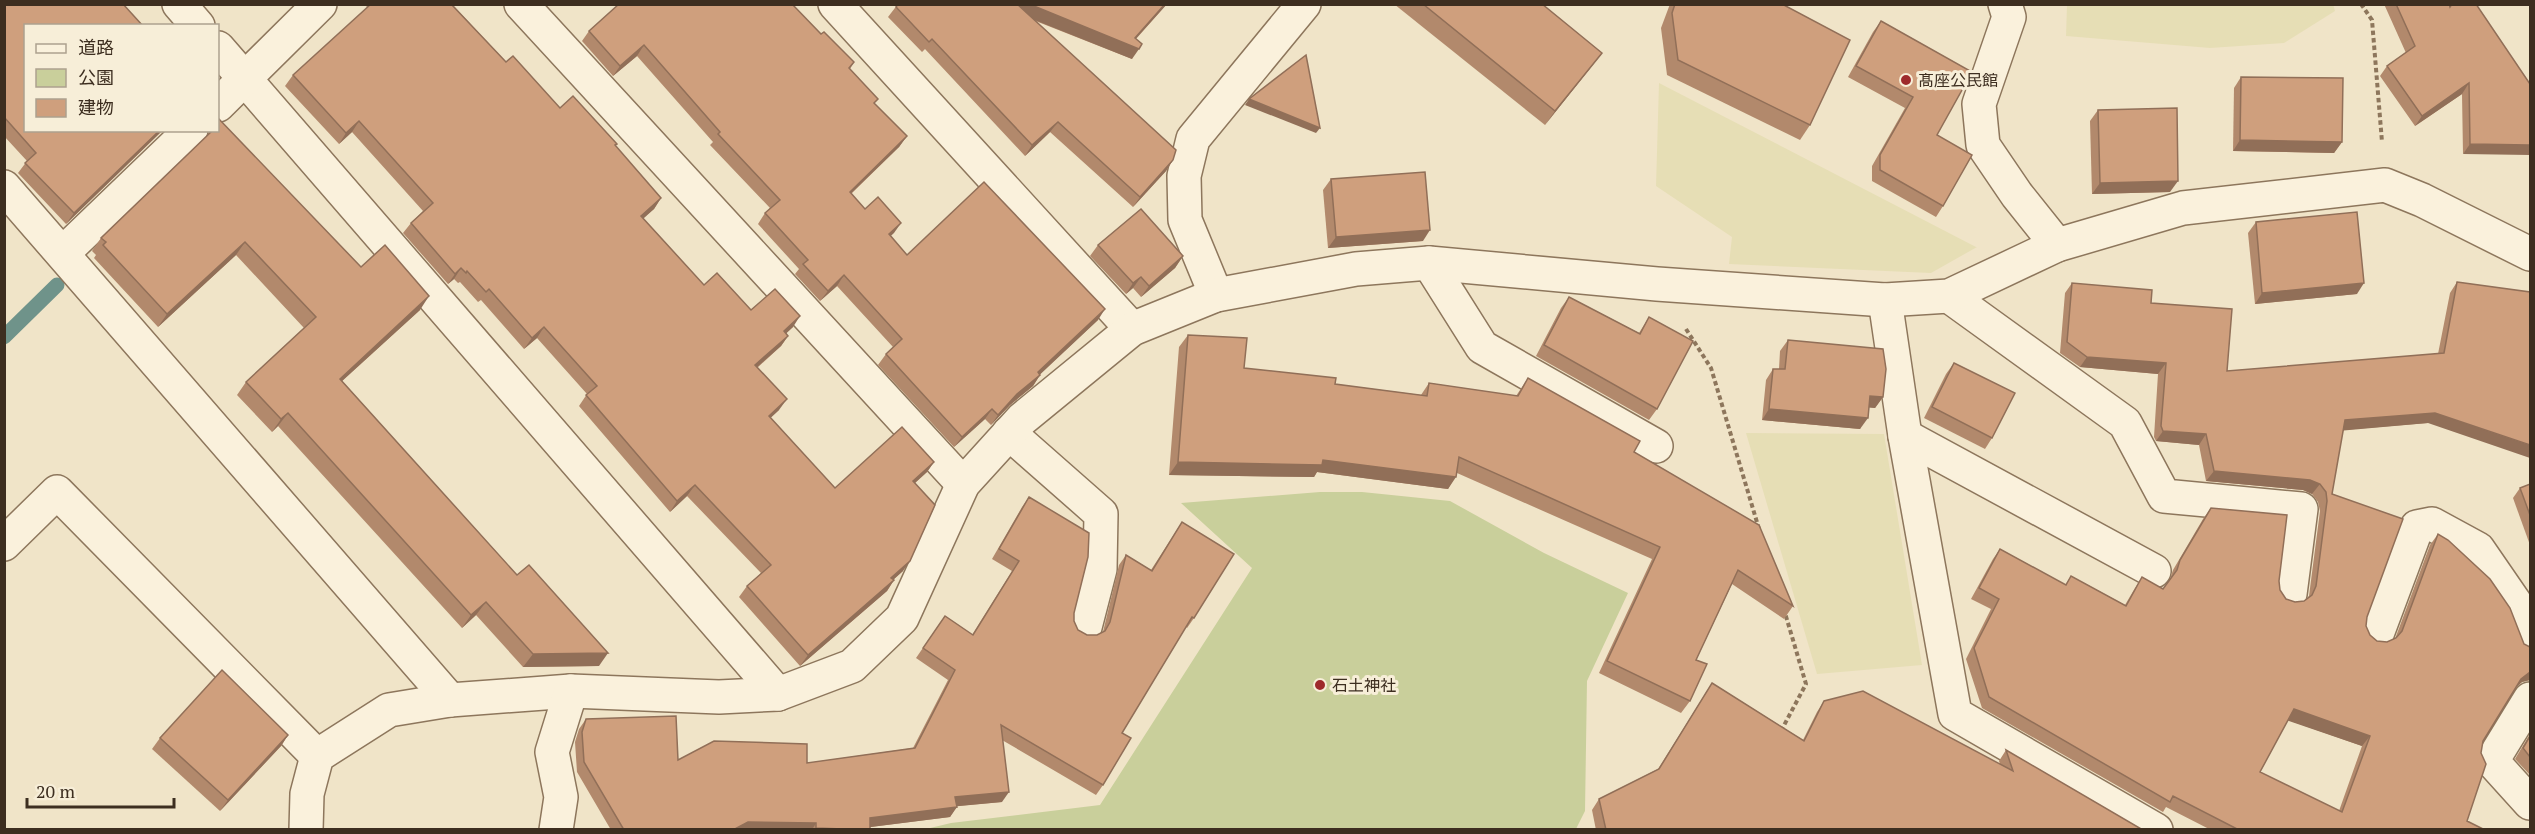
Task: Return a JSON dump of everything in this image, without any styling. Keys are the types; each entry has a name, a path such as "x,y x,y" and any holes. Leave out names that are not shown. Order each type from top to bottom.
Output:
{"street":[{"path":"179,4 196,24"},
{"path":"219,104 320,4"},
{"path":"521,4 963,484"},
{"path":"835,4 1132,329"},
{"path":"1216,295 1185,220 1184,176 1193,139 1304,4"},
{"path":"2006,4 2008,17 1979,104 1983,145 2017,195 2057,245"},
{"path":"219,49 778,694"},
{"path":"63,253 189,132"},
{"path":"306,830 307,794 317,756 389,710 450,700 572,691 719,697 778,694 852,666 902,618 963,484 1022,419 1132,329 1216,295 1356,269 1430,263 1657,284 1885,300 1948,296 2057,245 2183,207 2385,185 2422,200 2530,254"},
{"path":"4,187 450,700"},
{"path":"1430,263 1482,347 1656,446"},
{"path":"1948,296 2125,423 2164,496 2301,509 2290,594"},
{"path":"1885,300 1905,436 1955,714 2156,830"},
{"path":"1009,433 1101,514 1100,569 1085,627"},
{"path":"1905,436 2154,571"},
{"path":"4,544 57,492 317,756"},
{"path":"2377,634 2417,526 2432,524 2478,549 2520,610 2530,641"},
{"path":"556,830 561,797 552,752 572,691"},
{"path":"2530,699 2492,761 2530,802"}],"path":[{"path":"2361,4 2372,20 2385,185"},
{"path":"1657,284 1711,368 1762,537"},
{"path":"1778,736 1806,684 1782,605"}],"shaded area":[{"path":"2333,4 2335,11 2284,43 2210,48 2066,36 2067,5"},
{"path":"1659,83 1977,247 1931,273 1729,264 1732,237 1656,186"},
{"path":"1746,433 1884,434 1922,665 1817,674"}],"green space":[{"path":"1320,492 1362,492 1450,501 1544,553 1628,593 1587,681 1585,811 1576,829 926,829 951,823 1100,805 1252,568 1181,503"}],"building":[{"path":"4,4 123,4 141,24 24,24 24,132 158,132 74,213 25,163 36,153 4,117"},
{"path":"371,4 451,4 506,62 513,56 560,108 573,96 617,144 615,145 661,198 641,216 704,285 717,273 751,310 775,289 800,316 784,331 788,336 755,365 787,399 769,416 835,488 902,427 934,462 913,481 935,505 910,561 891,578 894,580 808,655 747,586 771,565 695,485 677,501 586,395 597,386 544,327 532,338 489,289 486,292 467,271 466,273 461,268 455,274 411,223 433,203 359,121 346,133 293,75"},
{"path":"619,4 792,4 821,34 824,32 854,62 849,68 878,99 874,103 907,136 850,192 865,209 878,197 901,223 889,234 907,255 984,182 1105,309 1038,372 1040,375 1017,394 998,415 992,409 962,437 886,354 902,339 844,275 828,291 803,264 808,260 765,213 780,200 718,134 720,132 644,45 620,66 589,31"},
{"path":"898,4 1017,4 1176,150 1173,160 1140,197 1058,122 1032,145 932,39 929,42 896,7"},
{"path":"1029,4 1165,4 1135,38 1142,44 1139,49"},
{"path":"1423,4 1542,4 1602,53 1555,111"},
{"path":"1675,4 1782,4 1850,40 1810,125 1678,60 1672,13"},
{"path":"2396,4 2449,4 2450,7 2452,4 2476,4 2530,84 2530,145 2470,144 2469,83 2422,116 2387,66 2415,46"},
{"path":"1881,21 1972,72 1937,135 1972,155 1943,206 1880,170 1880,155 1913,97 1856,66"},
{"path":"1306,55 1320,128 1249,99"},
{"path":"2241,77 2343,78 2342,142 2240,140"},
{"path":"2177,108 2178,181 2100,183 2098,110"},
{"path":"219,119 361,267 385,245 429,296 340,379 517,575 529,565 608,653 533,654 486,602 471,615 288,413 281,419 246,382 316,317 245,242 167,314 103,245 106,242 101,238 211,132 219,132"},
{"path":"1425,172 1430,230 1336,237 1331,179"},
{"path":"1141,209 1183,256 1149,286 1141,277 1133,283 1098,245"},
{"path":"2357,212 2364,283 2262,293 2256,222"},
{"path":"2457,282 2530,292 2530,445 2435,413 2345,420 2332,494 2403,519 2367,617 2366,626 2370,635 2377,641 2387,642 2396,638 2402,631 2438,534 2448,540 2490,579 2510,608 2524,644 2530,647 2530,672 2521,679 2483,741 2481,753 2486,764 2467,821 2485,830 2239,830 2173,796 2170,802 1989,697 1974,648 1999,599 1979,588 2000,549 2066,585 2071,576 2126,606 2142,577 2163,589 2177,570 2180,560 2211,508 2287,515 2279,581 2280,590 2286,599 2295,602 2304,601 2312,595 2316,586 2327,501 2326,492 2320,484 2310,480 2214,471 2206,434 2163,431 2161,426 2166,363 2087,357 2067,342 2072,283 2152,290 2151,303 2232,309 2227,371 2444,353","holes":["2294,709 2370,736 2342,812 2260,772"]},
{"path":"1569,297 1640,334 1649,317 1693,341 1657,409 1544,345"},
{"path":"1188,335 1247,338 1244,368 1336,378 1335,384 1427,396 1429,383 1518,396 1528,378 1640,441 1634,452 1759,525 1793,606 1738,570 1696,660 1707,664 1690,701 1607,661 1660,547 1459,457 1456,477 1323,460 1322,465 1178,462"},
{"path":"1788,340 1883,349 1886,369 1883,397 1870,396 1868,418 1769,409 1773,369 1785,369"},
{"path":"1954,363 2015,393 1992,438 1932,407"},
{"path":"2530,484 2530,515 2520,488"},
{"path":"1029,497 1089,533 1088,557 1074,613 1074,621 1078,630 1087,635 1097,635 1105,631 1110,622 1126,555 1152,571 1182,522 1234,554 1194,618 1192,617 1122,733 1131,738 1103,785 1001,725 1009,792 955,797 957,807 870,818 870,830 816,828 816,823 748,822 733,830 624,830 584,762 582,732 586,719 676,716 678,760 714,741 807,744 807,763 915,748 955,670 923,648 945,616 973,635 1019,561 999,549"},
{"path":"222,670 288,735 228,800 160,738"},
{"path":"1712,683 1804,741 1824,701 1863,691 2013,771 2006,750 2143,830 1606,830 1599,799 1659,769"},
{"path":"2530,736 2530,757 2523,748"}],"waterway":[{"path":"4,337 57,285"}],"place":[{"name":"髙座公民館","path":"1906,80"},
{"name":"石土神社","path":"1320,685"}]}
